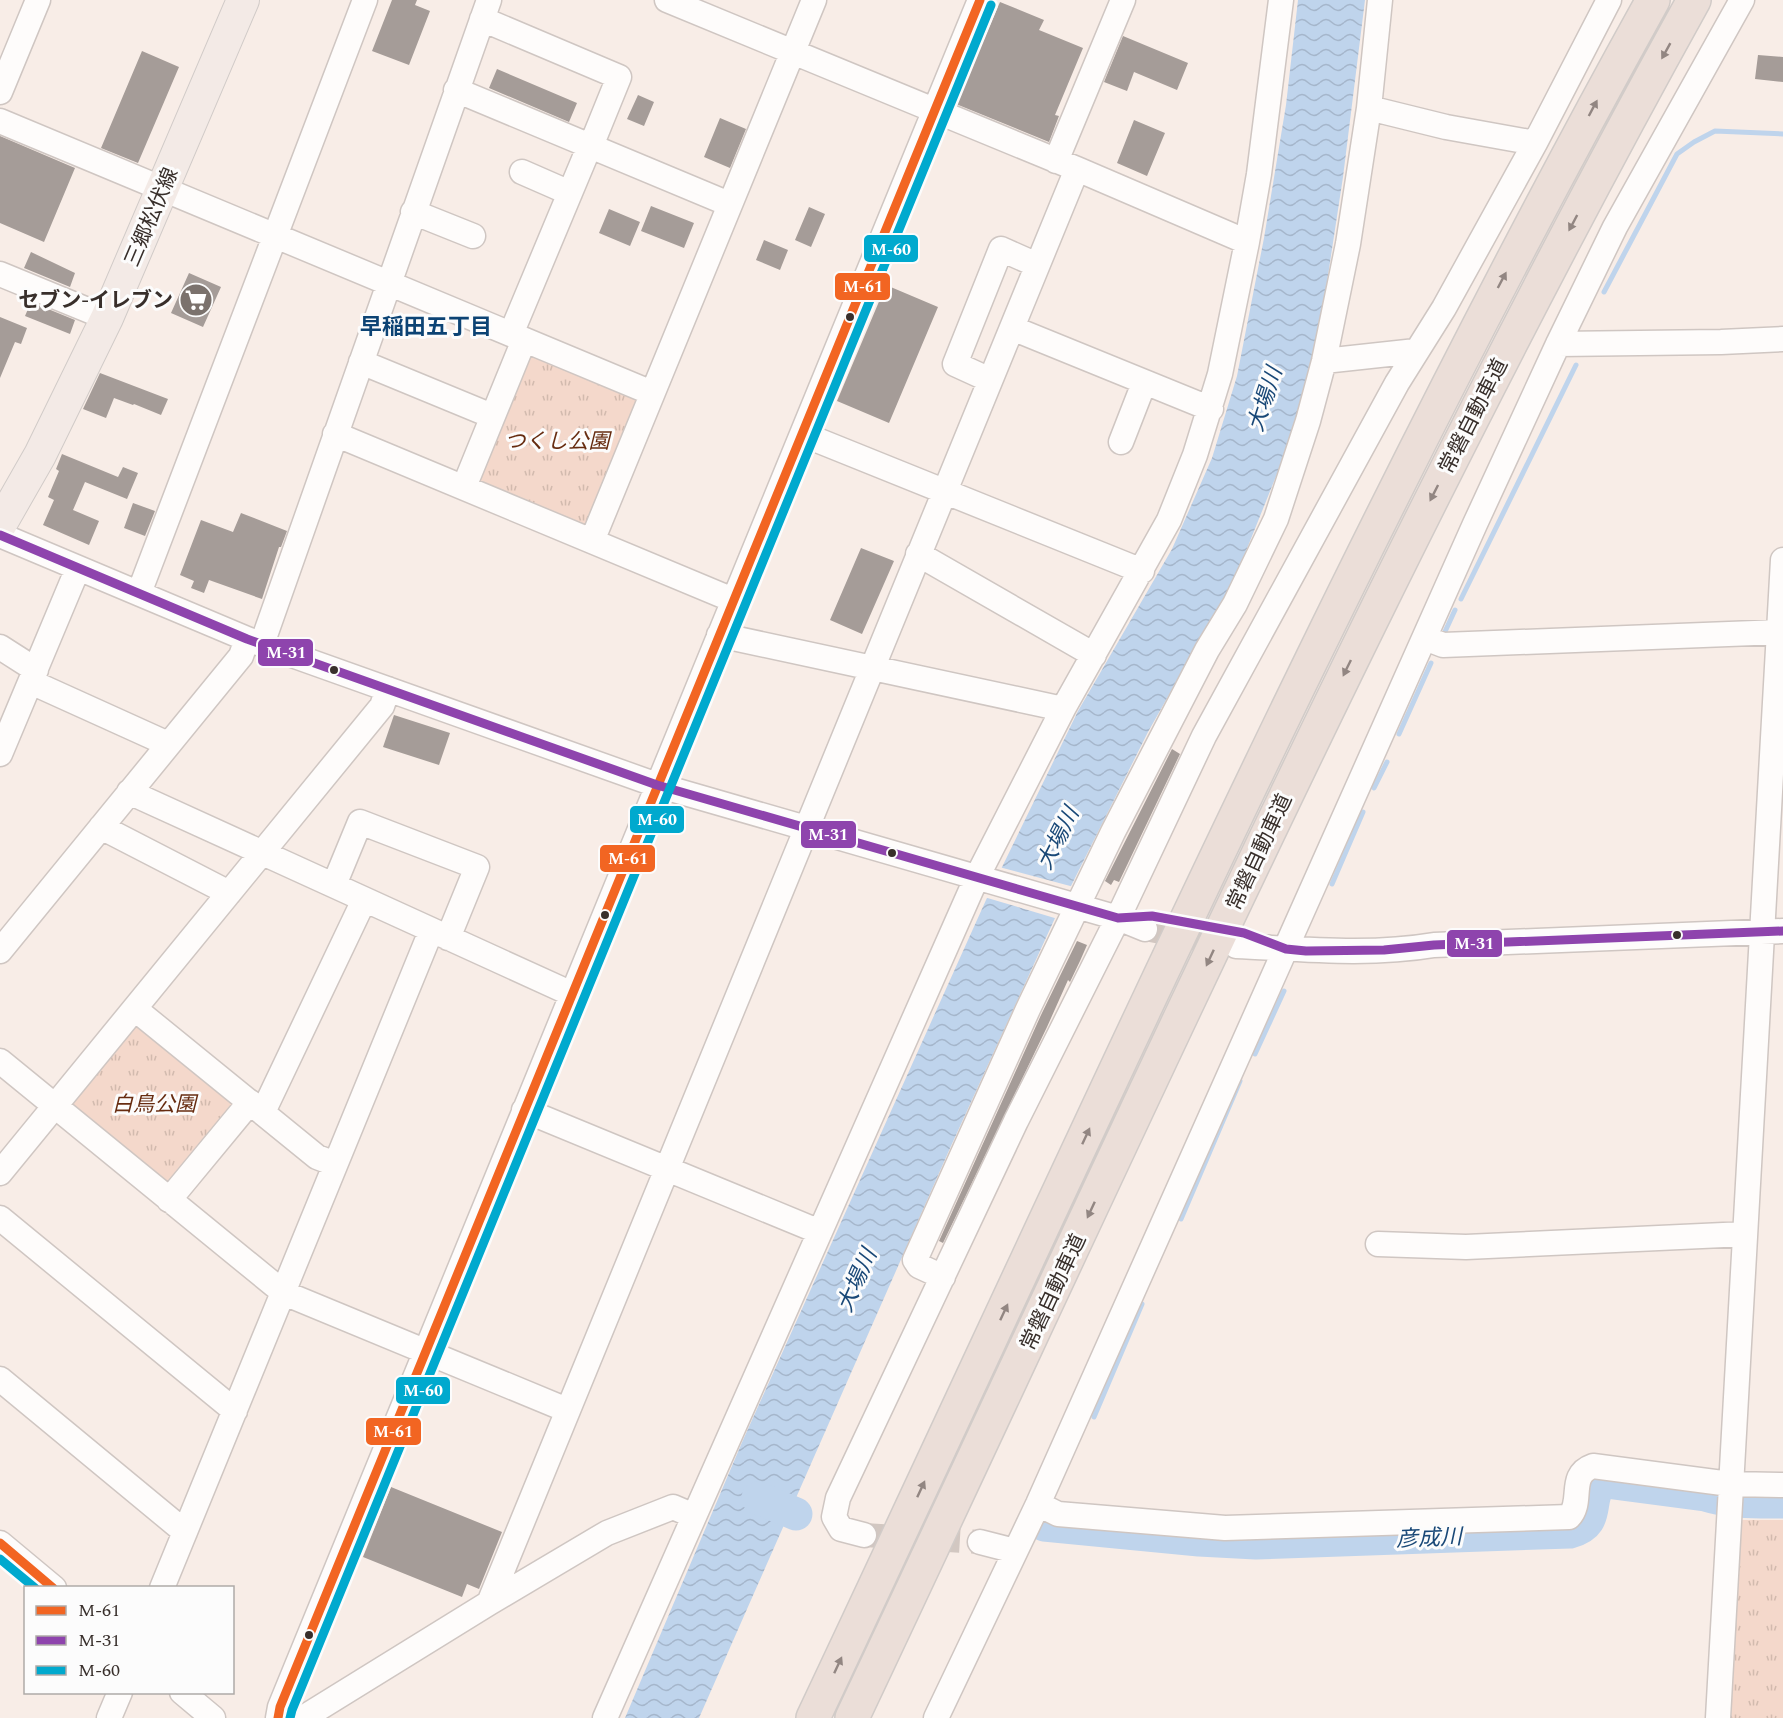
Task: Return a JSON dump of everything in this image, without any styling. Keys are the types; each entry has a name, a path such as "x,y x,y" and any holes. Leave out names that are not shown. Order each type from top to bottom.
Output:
{"highway":[{"name":"常磐自動車道","path":"813,1718 1202,888 1353,573 1480,322 1653,0"},
{"name":"常磐自動車道","path":"852,1718 1303,758 1508,347 1694,0"}],"main road":[{"name":"三郷松伏線","path":"0,525 40,455 107,318 243,0"}],"street":[{"path":"0,92 38,0"},
{"path":"139,593 365,0"},
{"path":"667,0 1247,242"},
{"path":"592,541 814,0"},
{"path":"278,1718 280,1707 980,0"},
{"path":"489,1603 1012,328 1037,264 1066,165 1123,0"},
{"path":"605,1718 820,1232 981,880 1063,709 1142,572 1169,520 1195,455 1220,374 1247,242 1259,174 1281,0"},
{"path":"943,1277 919,1266 915,1260 1073,906 1204,656 1235,604 1276,519 1308,421 1324,361 1348,244 1369,108 1380,0"},
{"path":"864,1535 841,1529 834,1517 838,1498 1016,1121 1118,918 1204,736 1416,351 1444,308 1535,143 1609,0"},
{"path":"936,1718 1038,1503 1558,344 1615,226 1742,0"},
{"path":"0,951 254,641 335,434 485,10 620,77 570,193 517,337 492,416 464,487"},
{"path":"456,90 729,204"},
{"path":"1369,108 1446,127 1535,143"},
{"path":"0,121 652,393"},
{"path":"522,172 570,193"},
{"path":"413,212 473,236"},
{"path":"990,380 955,364 1001,249 1037,264"},
{"path":"0,274 107,318"},
{"path":"1012,328 1210,409"},
{"path":"1558,344 1783,339"},
{"path":"1324,361 1416,351"},
{"path":"361,362 492,416"},
{"path":"1121,442 1144,382"},
{"path":"335,434 733,600"},
{"path":"802,434 1142,572"},
{"path":"0,535 254,641 657,785 1073,906 1118,918 1149,922"},
{"path":"918,554 1094,655"},
{"path":"1718,1718 1745,1234 1773,932 1783,560"},
{"path":"0,754 78,568"},
{"path":"1425,638 1443,645 1781,633"},
{"path":"719,635 1063,709"},
{"path":"0,647 33,676 168,744"},
{"path":"1204,656 1248,656"},
{"path":"0,1173 382,706 388,689"},
{"path":"129,792 572,994"},
{"path":"162,1586 335,1164 440,934 477,867 360,822 334,885"},
{"path":"100,827 229,893"},
{"path":"169,1200 256,1107 364,900"},
{"path":"1240,940 1306,951 1384,950 1449,945 1773,932"},
{"path":"135,1009 317,1157 335,1164"},
{"path":"0,1061 284,1293 567,1410"},
{"path":"524,1110 820,1232"},
{"path":"0,1218 235,1411"},
{"path":"1378,1244 1466,1247 1745,1234"},
{"path":"0,1379 185,1532"},
{"path":"1038,1503 1058,1514 1225,1528 1569,1517 1574,1508 1580,1475 1585,1469 1593,1466 1730,1495 1783,1485"},
{"path":"303,1718 607,1533 673,1507 694,1516"},
{"path":"980,1542 1015,1551"},
{"path":"0,1543 53,1586"},
{"path":"109,1718 119,1694"},
{"path":"184,1694 213,1718"}],"green space":[{"name":"つくし公園","path":"527,352 641,400 587,531 473,482"},
{"name":"白鳥公園","path":"138,1021 239,1105 169,1185 66,1104"},
{"path":"1739,1520 1783,1520 1783,1718 1730,1718"}],"water":[{"name":"大場川","path":"1298,0 1365,0 1343,177 1320,328 1295,429 1236,576 1148,732 1055,918 951,1146 699,1718 625,1718 743,1440 986,900 1078,711 1172,549 1212,458 1237,376 1264,238 1286,105"}],"pier":[{"path":"999,867 1074,887 1058,919 984,897"}],"building":[{"path":"392,0 417,0 415,5 430,11 409,65 372,51"},
{"path":"1000,2 1044,20 1039,30 1083,48 1055,115 1059,116 1049,142 956,104"},
{"path":"1123,36 1188,63 1177,90 1134,72 1127,91 1104,82"},
{"path":"142,51 179,67 138,163 101,148"},
{"path":"1758,55 1783,57 1783,82 1755,79"},
{"path":"497,69 577,103 569,122 489,88"},
{"path":"638,95 654,102 644,126 627,119"},
{"path":"720,118 746,129 730,168 704,157"},
{"path":"1134,120 1165,133 1147,176 1117,163"},
{"path":"0,136 75,168 44,242 0,223"},
{"path":"651,206 694,223 684,248 641,231"},
{"path":"809,207 825,214 811,247 795,240"},
{"path":"609,209 640,222 630,246 599,233"},
{"path":"764,240 788,250 780,270 756,260"},
{"path":"31,252 75,273 70,287 24,268"},
{"name":"セブン-イレブン","path":"189,273 221,287 203,327 171,313"},
{"path":"886,285 938,307 889,423 837,401"},
{"path":"31,302 75,320 70,334 25,316"},
{"path":"0,317 27,328 21,344 15,342 0,378"},
{"path":"100,373 168,399 161,415 114,398 106,418 83,409"},
{"path":"62,454 118,477 123,467 138,473 127,499 85,482 73,510 99,521 89,545 43,525 54,500 48,497 59,471 56,469"},
{"path":"133,503 155,511 145,536 124,528"},
{"path":"241,513 287,531 279,547 262,599 209,580 204,593 191,588 194,581 180,575 201,520 233,532"},
{"path":"861,548 894,561 862,634 830,620"},
{"path":"394,715 450,733 439,765 383,747"},
{"path":"1172,749 1180,754 1119,882 1114,880 1111,885 1105,881"},
{"path":"1077,941 1087,945 1080,961 1070,982 1068,980 943,1243 939,1241"},
{"path":"391,1487 502,1532 479,1589 467,1584 462,1597 363,1557"}],"waterway":[{"path":"1604,292 1677,154 1715,131 1783,134"},
{"path":"1461,599 1576,365"},
{"path":"1443,636 1455,610"},
{"path":"1399,734 1431,663"},
{"path":"1374,788 1387,762"},
{"path":"1332,884 1363,812"},
{"path":"1255,1054 1284,991"},
{"path":"1181,1219 1240,1081"},
{"path":"1094,1417 1142,1304"},
{"name":"彦成川","path":"1044,1525 1199,1540 1256,1543 1570,1532 1586,1524 1599,1484 1606,1482 1734,1501 1783,1502"},
{"name":"彦成川","path":"758,1498 796,1514"}],"tunnel":[{"path":"1145,929 1231,945"},
{"path":"864,1535 980,1542"}],"transit line":[{"name":"M-61","path":"278,1718 280,1707 980,0"},
{"name":"M-60","path":"290,1718 991,5"},
{"name":"M-31","path":"0,535 247,639 657,785 1118,918 1152,916 1244,933 1286,949 1306,951 1384,950 1434,945 1783,931"},
{"name":"M-61","path":"0,1543 51,1586"},
{"name":"M-60","path":"0,1559 33,1586"}],"place":[{"name":"セブン-イレブン","path":"196,300"}],"district":[{"name":"早稲田五丁目","path":"426,326"}]}
